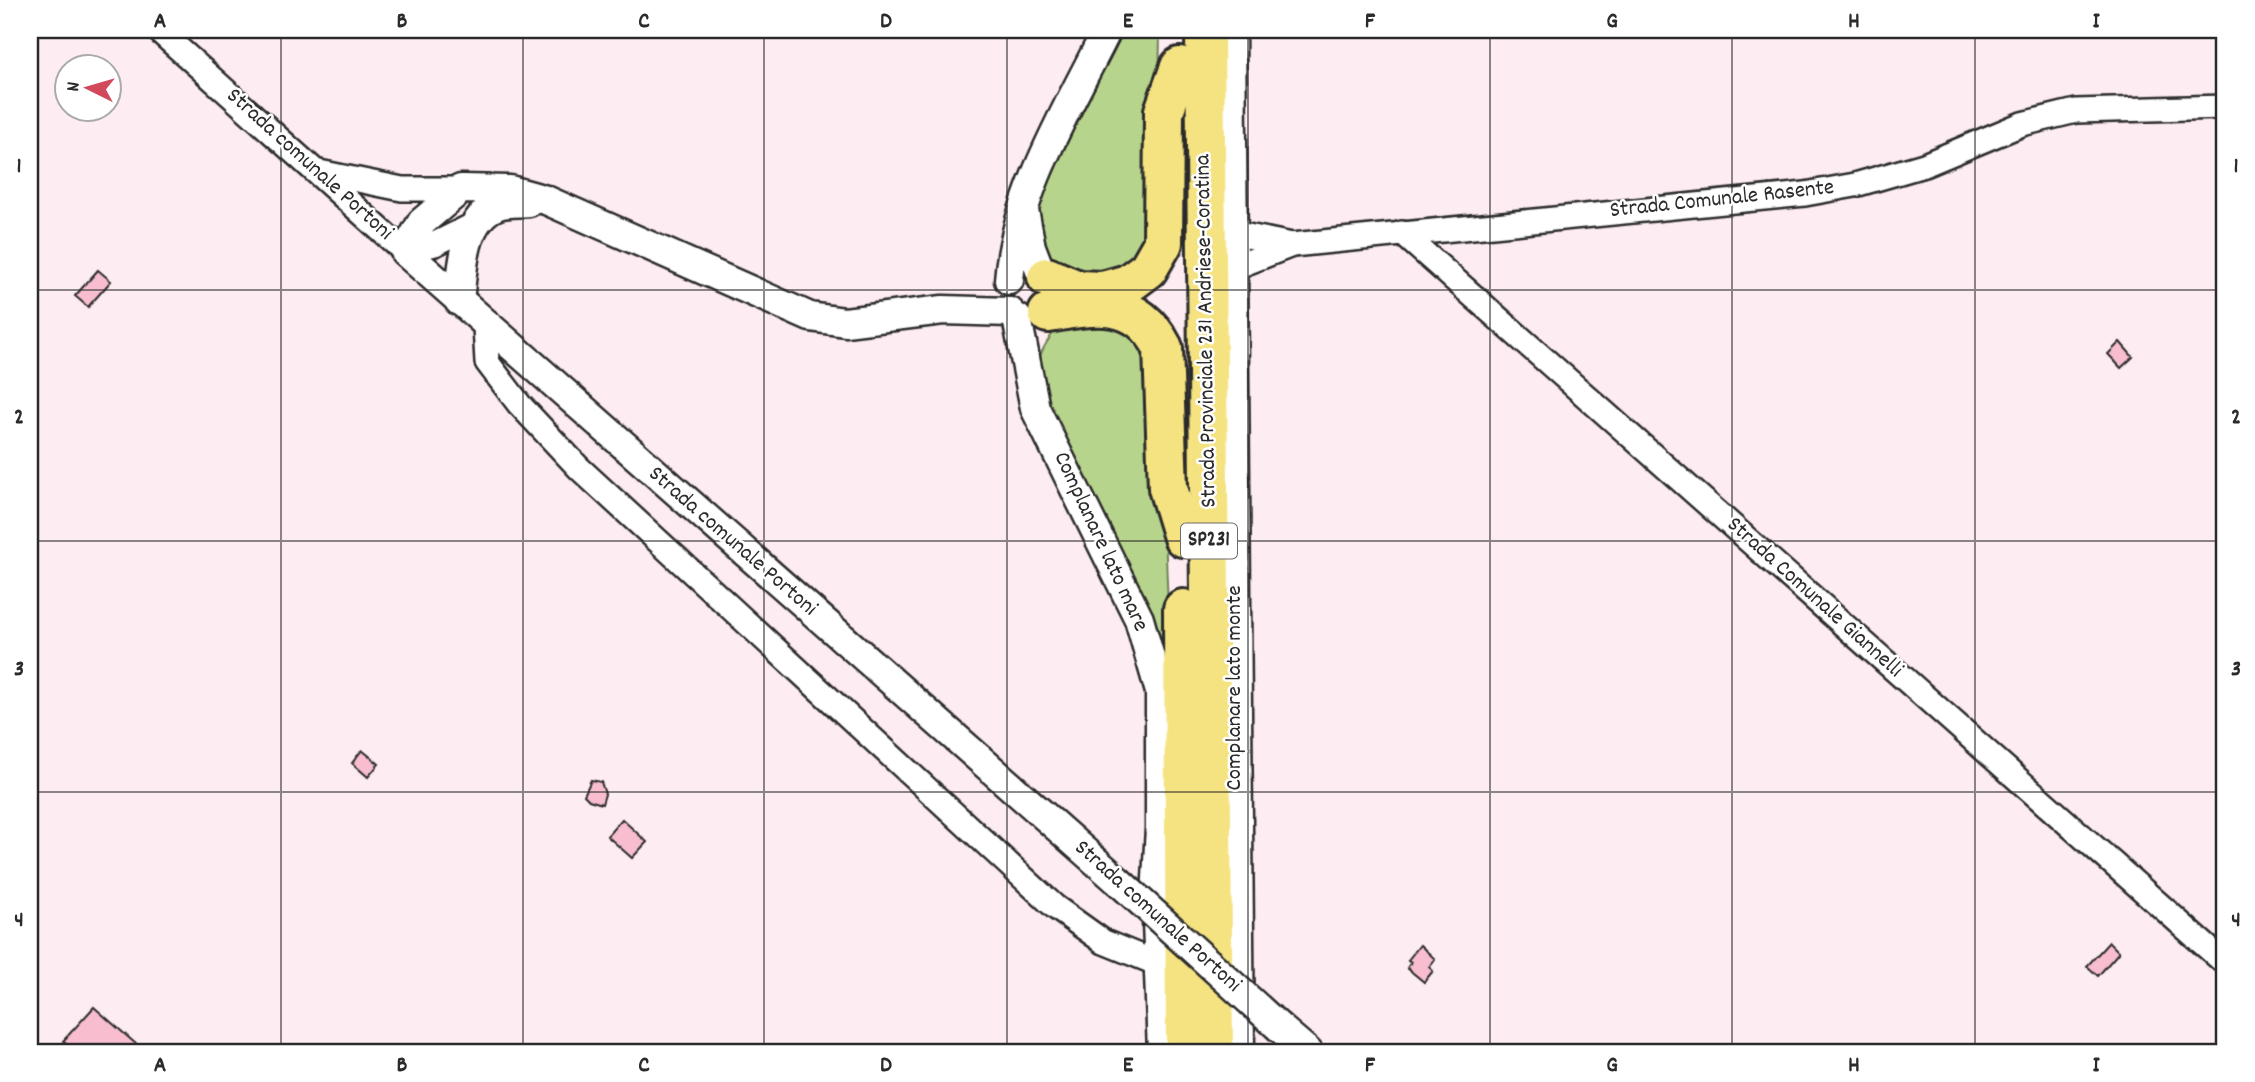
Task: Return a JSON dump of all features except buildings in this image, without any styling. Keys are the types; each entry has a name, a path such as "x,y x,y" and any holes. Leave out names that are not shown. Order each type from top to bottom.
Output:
{"highway":[{"name":"Strada Provinciale 231 Andriese-Coratina","path":"1205,30 1214,1052"},
{"name":"Strada Provinciale 231 Andriese-Coratina","path":"1179,48 1185,1052"},
{"path":"1027,297 1078,290 1103,291 1128,284 1148,269 1163,243 1164,111 1179,48"},
{"path":"1027,297 1105,306 1134,314 1153,330 1163,348 1168,488 1183,537"}],"street":[{"name":"Strada comunale Portoni","path":"158,30 485,326 1117,880 1308,1052"},
{"name":"Complanare lato mare","path":"1107,30 1036,173 1025,212 1031,247 1026,371 1035,408 1139,619 1157,676 1162,707 1156,963 1162,1052"},
{"name":"Complanare lato monte","path":"1231,30 1240,1052"},
{"name":"Strada Comunale Rasente","path":"1292,245 1805,194 1855,184 1924,165 2022,124 2076,111 2225,107"},
{"path":"318,173 402,189 510,190 546,200 810,317 845,322 1027,297"},
{"path":"405,252 422,222 461,189"},
{"path":"405,252 435,244 475,224 496,206 546,200"},
{"path":"459,301 464,258 475,224"},
{"path":"1233,233 1292,245"},
{"name":"Strada Comunale Giannelli","path":"1402,233 2225,963"},
{"path":"1233,268 1292,245"},
{"path":"485,326 487,362 519,404 597,485 1055,907 1104,942 1156,963"}],"green space":[{"path":"1119,30 1160,30 1157,217 1149,246 1106,277 1050,264 1034,209"},
{"path":"1133,323 1159,372 1171,689 1042,406 1038,382 1040,356 1057,328"}]}
